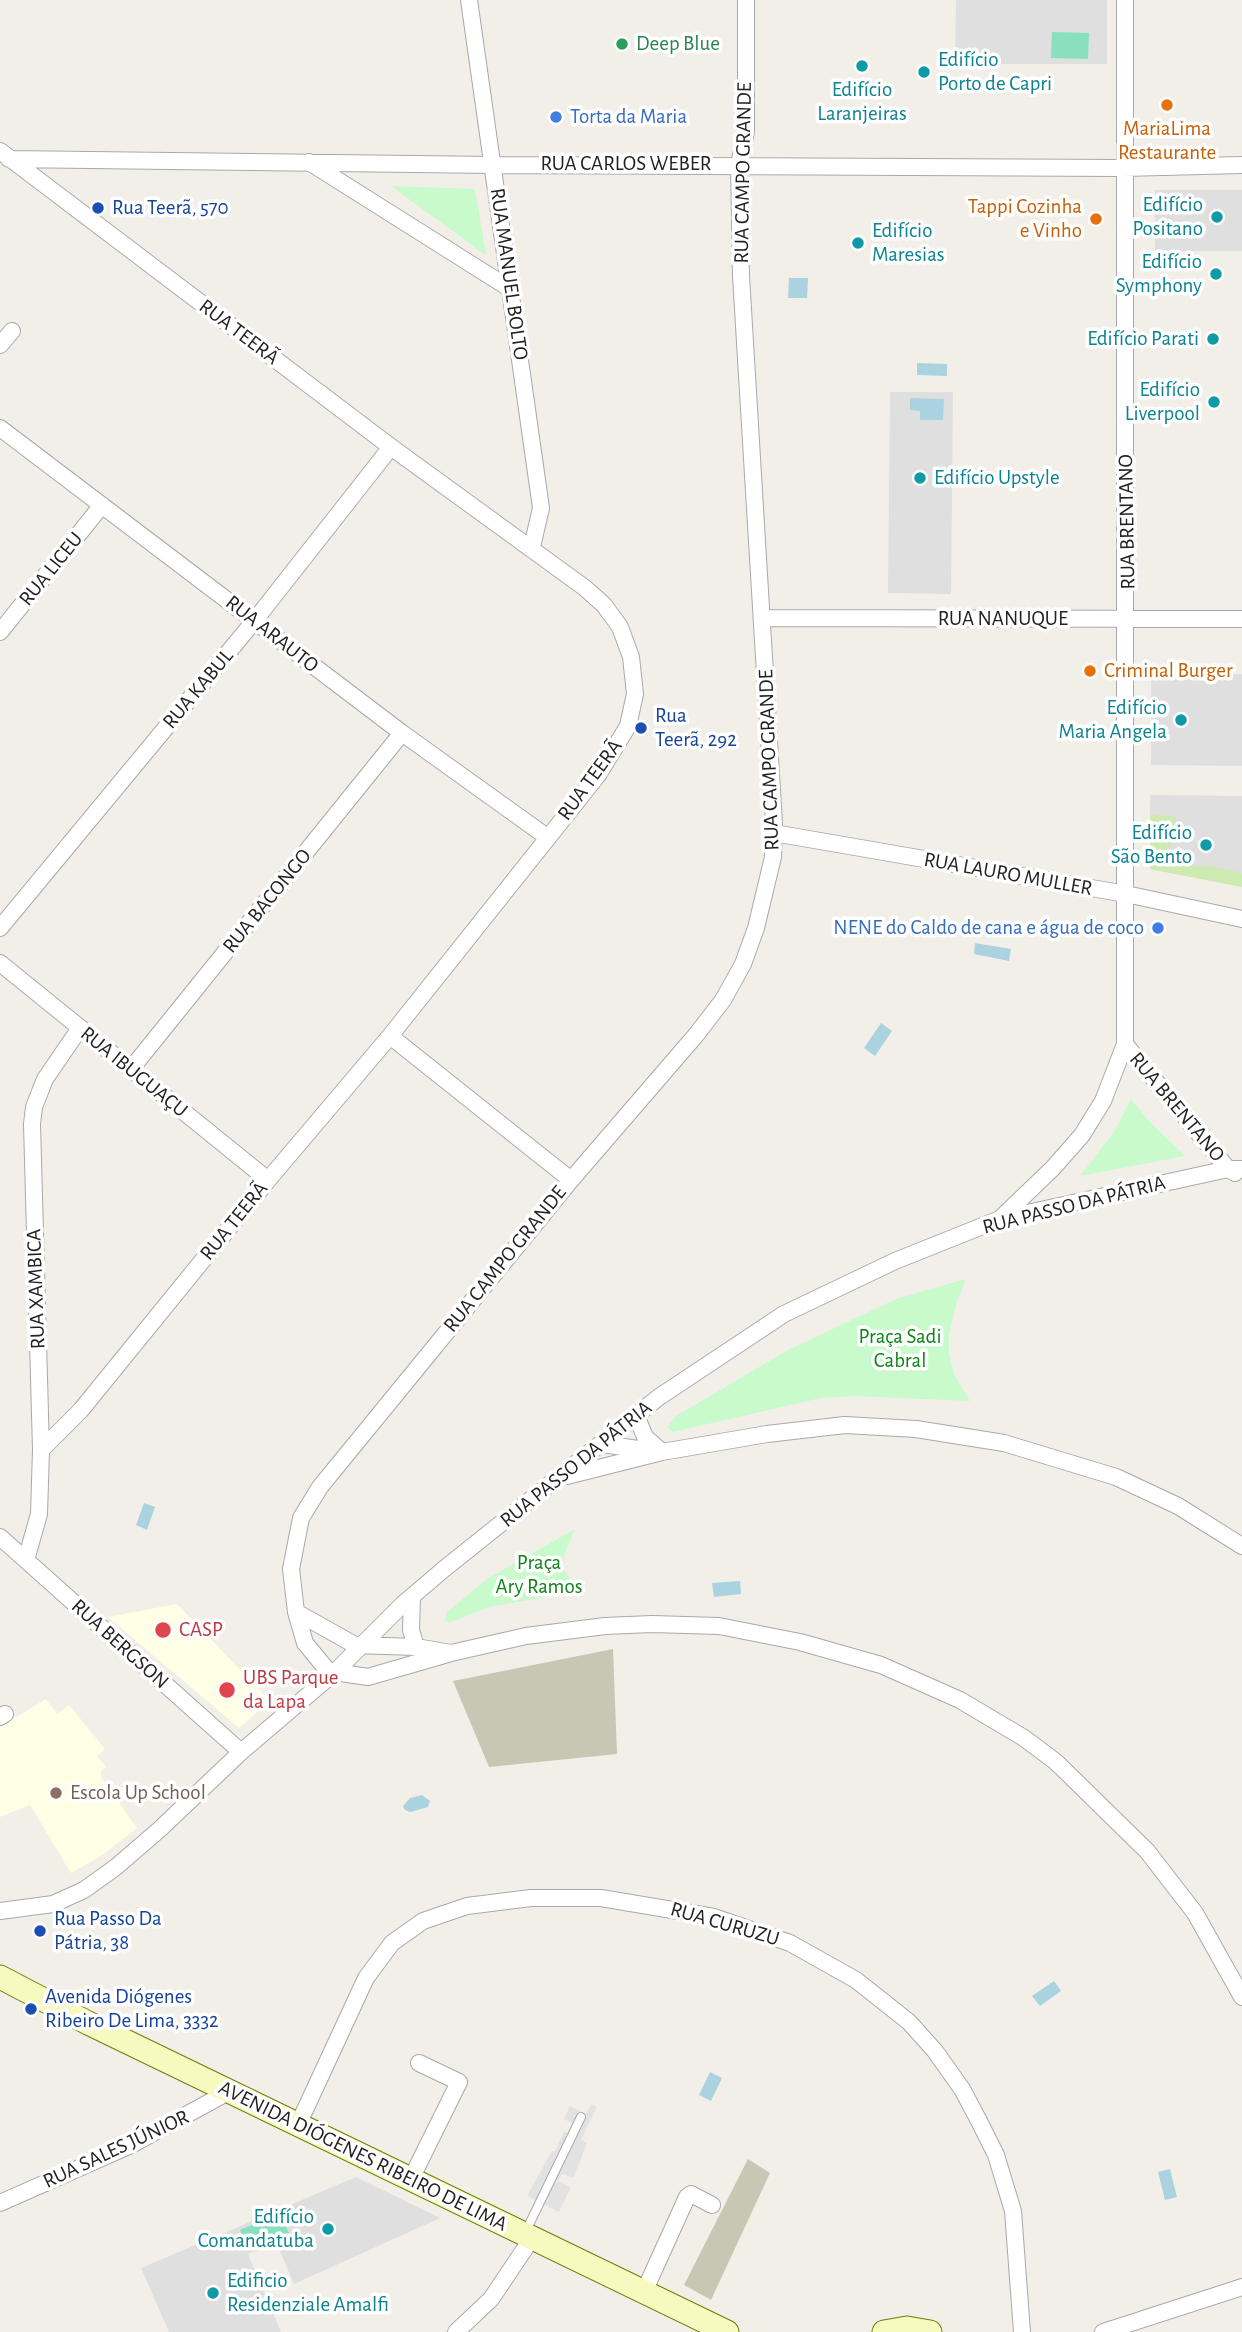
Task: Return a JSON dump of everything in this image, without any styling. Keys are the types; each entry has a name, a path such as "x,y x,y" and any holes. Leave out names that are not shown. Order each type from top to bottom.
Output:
{"main road":[{"name":"AVENIDA DIÓGENES RIBEIRO DE LIMA","path":"0,1977 644,2292 716,2330"},
{"path":"884,2332 907,2328 930,2332"}],"street":[{"name":"RUA MANUEL BOLTO","path":"469,0 541,508 532,547"},
{"name":"RUA CAMPO GRANDE","path":"334,1673 315,1658 305,1643 296,1612 291,1569 294,1541 301,1518 320,1487 570,1180 723,1000 743,964 768,887 774,833 763,618 745,364 740,164 746,132 746,0"},
{"name":"RUA BRENTANO","path":"1000,1219 1053,1168 1082,1135 1103,1101 1125,1044 1128,620 1123,168 1125,0"},
{"name":"RUA CARLOS WEBER","path":"5,155 494,165 740,164 1123,168 1242,165"},
{"name":"RUA TEERÃ","path":"5,155 391,447 586,588 620,627 631,657 635,694 628,726 617,748 390,1036 268,1180 81,1410 41,1450"},
{"path":"307,161 512,290"},
{"path":"0,345 12,331"},
{"name":"RUA ARAUTO","path":"0,428 402,733 547,837"},
{"name":"RUA KABUL","path":"0,928 255,620 391,447"},
{"name":"RUA LICEU","path":"0,632 102,505"},
{"name":"RUA NANUQUE","path":"763,618 1242,619"},
{"name":"RUA BACONGO","path":"131,1069 402,733"},
{"name":"RUA LAURO MULLER","path":"774,833 1126,894 1242,919"},
{"name":"RUA IBUGUAÇU","path":"0,964 268,1180"},
{"name":"RUA XAMBICA","path":"26,1560 39,1514 41,1450 32,1124 34,1107 45,1079 80,1028"},
{"path":"390,1036 570,1180"},
{"name":"RUA BRENTANO","path":"1125,1044 1237,1171"},
{"name":"RUA PASSO DA PÁTRIA","path":"0,1911 53,1903 84,1890 160,1829 241,1752 334,1673 412,1597 636,1415 784,1314 895,1261 1000,1219 1237,1171"},
{"path":"636,1415 645,1437 663,1452"},
{"path":"562,1477 663,1452 767,1434 845,1425 916,1429 1004,1443 1116,1477 1178,1506 1242,1545"},
{"path":"602,1444 663,1452"},
{"name":"RUA BERGSON","path":"1,1540 241,1752"},
{"path":"412,1597 411,1630 416,1647"},
{"path":"296,1612 361,1646 416,1647 451,1653"},
{"path":"334,1673 368,1677 451,1653 526,1636 605,1626 652,1624 719,1626 800,1642 881,1665 960,1700 1024,1738 1065,1770 1147,1851 1195,1913 1242,1997"},
{"name":"RUA CURUZU","path":"298,2124 366,1978 392,1943 423,1922 467,1906 531,1898 601,1898 714,1917 790,1943 847,1974 909,2022 935,2051 979,2121 996,2155 1013,2211 1022,2332"},
{"path":"411,2179 459,2082 419,2063"},
{"name":"RUA SALES JÚNIOR","path":"0,2203 151,2135 230,2091"},
{"path":"644,2292 687,2197 691,2194 712,2205"},
{"path":"458,2332 491,2299 528,2236"},
{"path":"1103,2332 1242,2287"}],"lane":[{"path":"528,2236 581,2117"}],"shaded area":[{"path":"956,0 1107,0 1107,64 955,64"},
{"path":"1155,190 1242,190 1242,251 1155,251"},
{"path":"890,392 953,392 951,594 888,593"},
{"path":"1151,674 1242,674 1242,766 1151,765"},
{"path":"1150,795 1242,796 1242,887 1150,869"},
{"path":"177,1604 270,1701 239,1728 108,1617"},
{"path":"613,1649 617,1754 489,1767 453,1681"},
{"name":"Escola Up School","path":"46,1699 57,1714 69,1705 105,1749 97,1756 106,1767 101,1771 101,1777 137,1828 101,1856 71,1873 30,1805 0,1817 0,1727"},
{"path":"591,2104 597,2107 581,2140 587,2143 573,2178 562,2174 558,2181 571,2187 559,2212 527,2196 564,2132 568,2133 572,2123 564,2119 570,2106 586,2114"},
{"path":"748,2159 770,2173 711,2300 684,2285"},
{"path":"356,2177 440,2218 294,2284 276,2242 248,2254 281,2332 169,2332 141,2268"}],"green space":[{"path":"1052,32 1089,33 1088,59 1051,58"},
{"path":"391,186 475,189 486,255 480,251"},
{"path":"1150,814 1176,817 1168,858 1202,868 1203,865 1239,872 1242,875 1242,887 1150,869"},
{"path":"1131,1099 1185,1156 1080,1176 1114,1132"},
{"name":"Praça Sadi Cabral","path":"966,1279 956,1304 949,1335 949,1355 955,1376 970,1401 855,1396 821,1398 673,1432 667,1427 676,1416 788,1350 896,1299"},
{"name":"Praça Ary Ramos","path":"575,1529 564,1555 563,1568 578,1591 489,1607 449,1623 445,1620 447,1612 487,1579"},
{"path":"280,2213 289,2233 249,2250 240,2230"}],"water":[{"path":"789,278 808,278 807,298 788,298"},
{"path":"917,363 947,364 947,376 917,375"},
{"path":"910,398 944,399 943,420 920,420 920,411 910,410"},
{"path":"975,943 1011,949 1009,961 974,954"},
{"path":"881,1023 892,1031 875,1056 864,1048"},
{"path":"144,1503 155,1507 147,1530 136,1525"},
{"path":"740,1581 741,1594 714,1597 712,1583"},
{"path":"422,1795 430,1801 428,1807 410,1812 405,1810 403,1806 410,1798"},
{"path":"1054,1981 1061,1991 1040,2006 1032,1996"},
{"path":"710,2072 722,2078 711,2101 699,2095"},
{"path":"1170,2169 1177,2197 1165,2200 1158,2172"}],"place":[{"name":"Deep Blue","path":"622,44"},
{"name":"Edifício Laranjeiras","path":"862,66"},
{"name":"Edifício Porto de Capri","path":"924,72"},
{"name":"MariaLima Restaurante","path":"1167,105"},
{"name":"Torta da Maria","path":"556,117"},
{"name":"Rua Teerã, 570","path":"98,208"},
{"name":"Edifício Positano","path":"1217,217"},
{"name":"Tappi Cozinha e Vinho","path":"1096,219"},
{"name":"Edifício Maresias","path":"858,243"},
{"name":"Edifício Symphony","path":"1216,274"},
{"name":"Edifício Parati","path":"1213,339"},
{"name":"Edifício Liverpool","path":"1214,402"},
{"name":"Edifício Upstyle","path":"920,478"},
{"name":"Criminal Burger","path":"1090,671"},
{"name":"Edifício Maria Angela","path":"1181,720"},
{"name":"Rua Teerã, 292","path":"641,728"},
{"name":"Edifício São Bento","path":"1206,845"},
{"name":"NENE do Caldo de cana e água de coco","path":"1158,928"},
{"name":"CASP","path":"163,1630"},
{"name":"UBS Parque da Lapa","path":"227,1690"},
{"name":"Escola Up School","path":"56,1793"},
{"name":"Rua Passo Da Pátria, 38","path":"40,1931"},
{"name":"Avenida Diógenes Ribeiro De Lima, 3332","path":"31,2009"},
{"name":"Edifício Comandatuba","path":"328,2229"},
{"name":"Edificio Residenziale Amalfi","path":"213,2293"}]}
